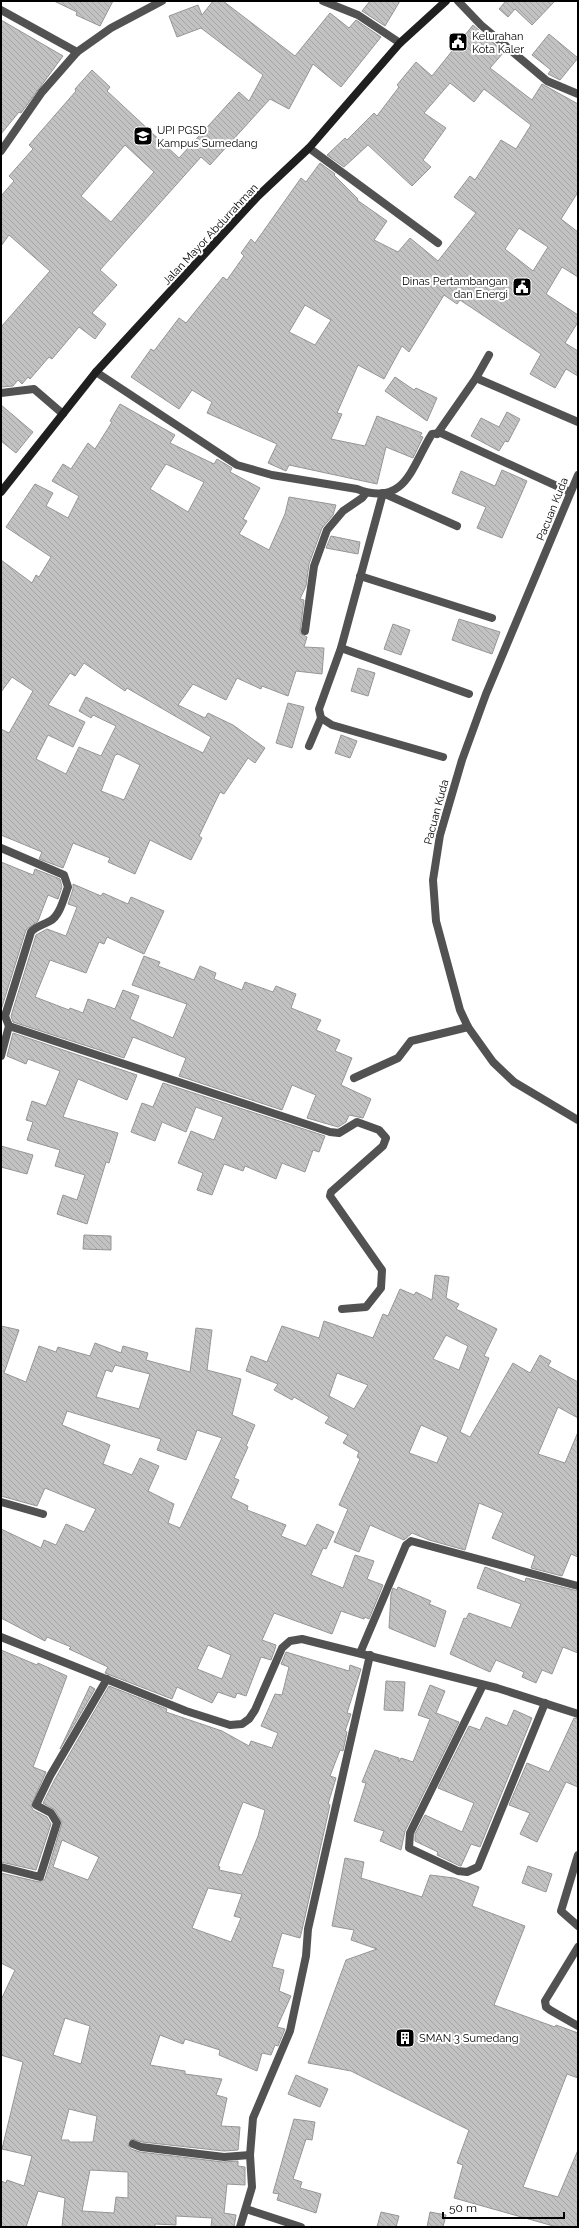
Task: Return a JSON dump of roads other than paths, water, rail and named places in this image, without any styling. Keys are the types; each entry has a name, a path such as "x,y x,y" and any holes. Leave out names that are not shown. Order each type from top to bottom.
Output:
{"main road":[{"name":"Jalan Mayor Abdurrahman","path":"1,492 96,372 253,202 309,148 400,43 446,1"}],"street":[{"path":"1,151 42,92 77,52 111,28 162,1"},
{"path":"324,1 358,16 400,43"},
{"path":"458,1 481,25 547,81 578,94"},
{"path":"1,10 77,52"},
{"path":"309,148 438,243"},
{"path":"437,434 476,378 489,355"},
{"path":"96,372 237,465 272,475 357,489 366,492 383,493 457,526"},
{"path":"476,378 578,422"},
{"path":"1,393 34,390 62,414"},
{"path":"383,493 398,488 406,482 415,467 424,446 432,434 441,433 570,492"},
{"name":"Pacuan Kuda","path":"578,475 486,694 462,760 440,835 433,880 436,921 460,1010 468,1027 493,1062 514,1082 578,1120"},
{"path":"305,631 314,566 327,530 343,511 362,498 366,492"},
{"path":"309,746 321,718 319,709 340,648 383,493"},
{"path":"360,576 492,618"},
{"path":"340,648 469,694"},
{"path":"321,718 332,724 443,757"},
{"path":"1,848 64,875 68,887 57,914 51,921 36,927 31,932 5,1016 9,1026 1,1056"},
{"path":"9,1026 330,1132 339,1133 357,1122 380,1130 386,1138 383,1146 332,1192 330,1196 382,1270 381,1288 366,1307 342,1309"},
{"path":"354,1078 398,1058 411,1041 468,1027"},
{"path":"1,1502 43,1514"},
{"path":"360,1653 406,1545 411,1541 578,1586"},
{"path":"1,1637 186,1711 230,1725 242,1724 249,1719 255,1710 282,1648 290,1641 302,1639 483,1684 578,1714"},
{"path":"240,2227 252,2187 250,2155 253,2118 290,2031 306,1956 308,1929 370,1655"},
{"path":"1,1867 40,1877 57,1823 51,1813 36,1805 50,1776 106,1679"},
{"path":"483,1684 410,1833 408,1844 409,1848 458,1871 467,1872 478,1867 545,1704"},
{"path":"578,1855 562,1911 578,1926"},
{"path":"578,1947 545,2001 546,2007 578,2026"},
{"path":"133,2144 142,2147 224,2157 250,2155"},
{"path":"246,2209 301,2227"}],"place":[{"name":"Kelurahan Kota Kaler","path":"458,42"},
{"name":"UPI PGSD Kampus Sumedang","path":"143,136"},
{"name":"Dinas Pertambangan dan Energi","path":"522,287"},
{"name":"SMAN 3 Sumedang","path":"405,2038"}]}
